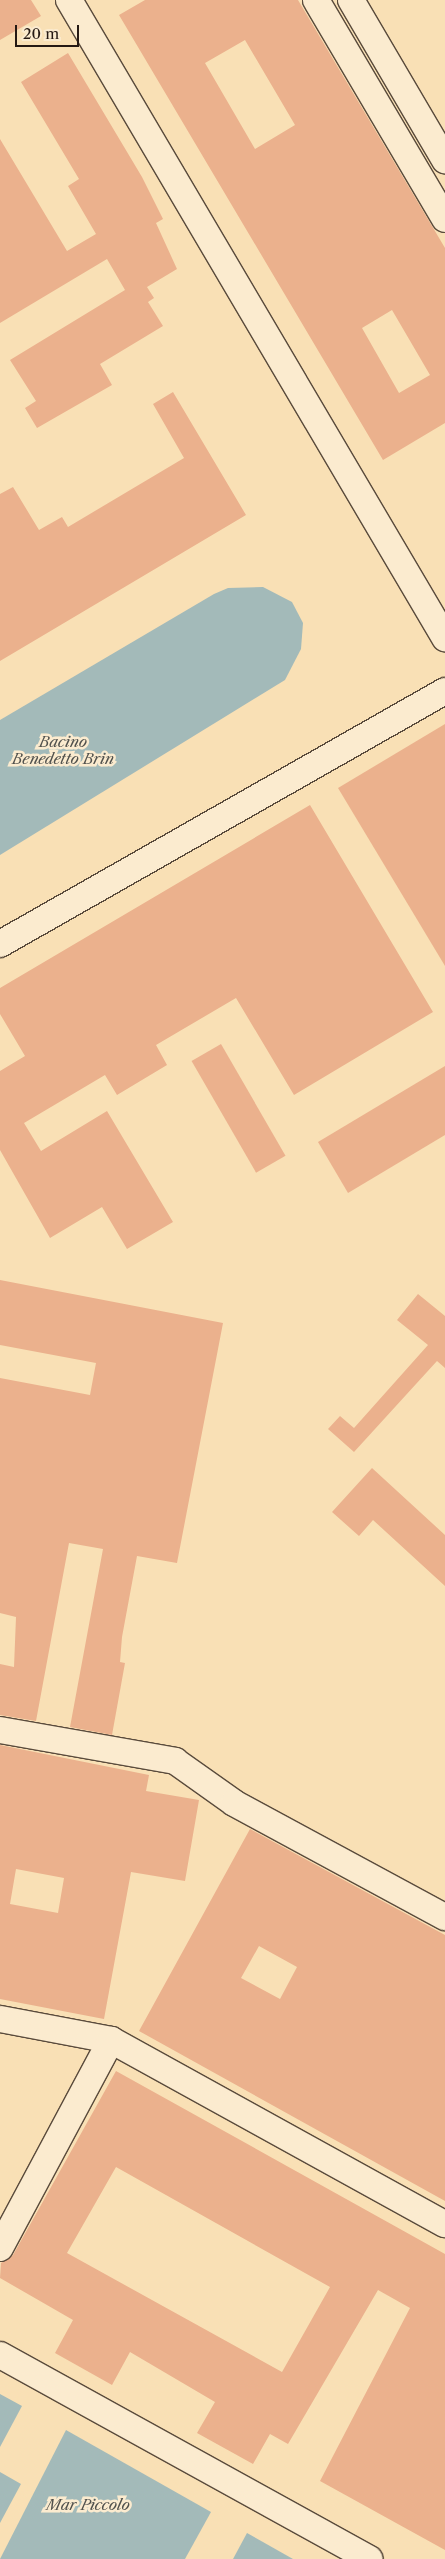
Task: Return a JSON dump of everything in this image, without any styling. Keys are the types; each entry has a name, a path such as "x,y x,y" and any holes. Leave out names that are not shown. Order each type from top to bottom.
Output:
{"street":[{"path":"69,0 445,638"},
{"path":"316,0 445,219"},
{"path":"351,0 442,148"},
{"path":"0,944 445,691"},
{"path":"0,1730 175,1761 234,1803 445,1917"},
{"path":"0,2018 111,2040 445,2224"},
{"path":"0,2248 111,2040"},
{"path":"0,2355 369,2559"}],"water":[{"name":"Bacino Benedetto Brin","path":"263,587 292,602 303,623 301,649 285,680 0,855 0,720 214,594 228,588"},
{"path":"0,2394 22,2406 0,2447"},
{"name":"Mar Piccolo","path":"66,2430 211,2512 185,2559 0,2559"},
{"name":"Mar Piccolo","path":"0,2472 21,2484 0,2523"},
{"path":"247,2533 293,2559 233,2559"}],"building":[{"path":"0,0 31,0 41,16 0,40"},
{"path":"145,0 298,0 445,248 445,423 383,460 119,15","holes":["245,40 295,125 255,149 205,63","392,310 430,375 399,393 362,328"]},
{"path":"68,53 142,177 163,219 156,223 177,269 147,287 154,298 148,302 163,326 100,364 112,385 37,428 25,408 36,401 10,360 125,290 107,259 0,323 0,139 67,251 96,234 68,186 79,179 21,82"},
{"path":"173,392 246,515 0,661 0,494 13,487 39,530 62,517 68,527 184,458 153,404"},
{"path":"445,724 445,966 338,788"},
{"path":"310,805 433,1012 294,1095 236,998 156,1045 167,1065 117,1095 105,1075 24,1123 41,1151 107,1111 173,1222 127,1249 102,1207 50,1238 0,1150 0,1071 25,1056 0,1014 0,988"},
{"path":"221,1044 286,1156 256,1173 192,1061"},
{"path":"445,1066 445,1135 348,1193 318,1142"},
{"path":"0,1280 223,1323 177,1563 137,1556 122,1637 120,1662 125,1663 112,1735 70,1727 103,1549 69,1543 36,1721 0,1715 0,1664 14,1667 16,1617 0,1613 0,1378 90,1395 96,1363 0,1345"},
{"path":"418,1294 445,1316 445,1368 437,1361 354,1452 328,1429 340,1416 354,1428 428,1345 397,1320"},
{"path":"372,1468 445,1535 445,1586 373,1520 359,1536 332,1512"},
{"path":"0,1745 149,1775 146,1791 199,1800 185,1881 131,1872 104,2019 0,1999","holes":["16,1869 64,1878 58,1913 10,1904"]},
{"path":"250,1829 445,1935 445,2201 139,2031","holes":["259,1946 297,1967 280,1999 241,1978"]},
{"path":"116,2071 445,2254 445,2550 320,2481 410,2308 378,2290 288,2444 270,2434 253,2464 197,2433 215,2402 130,2352 112,2385 55,2353 73,2320 0,2278 1,2263 13,2255","holes":["116,2167 330,2287 282,2372 67,2253"]}]}
